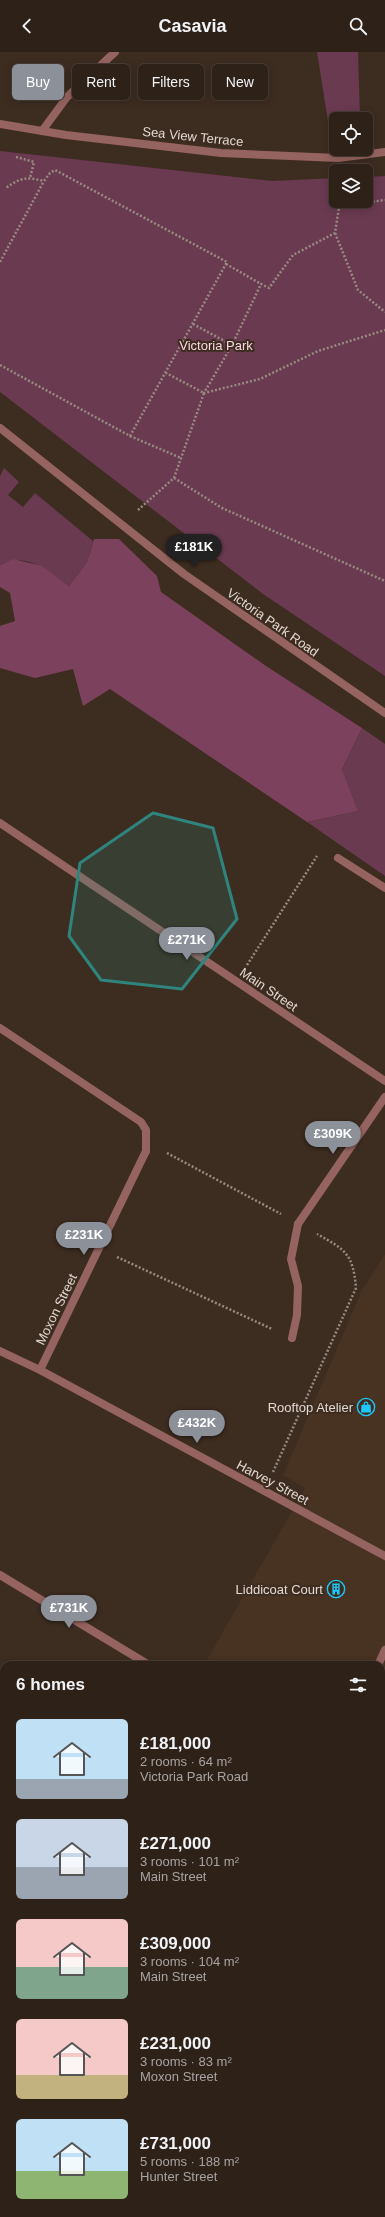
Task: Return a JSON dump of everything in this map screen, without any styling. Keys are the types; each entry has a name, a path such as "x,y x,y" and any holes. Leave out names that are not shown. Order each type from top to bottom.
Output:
{"street":[{"path":"42,131 67,97 115,52"},
{"name":"Sea View Terrace","path":"0,124 42,131 221,153 338,158 385,152"},
{"name":"Victoria Park Road","path":"0,428 184,574 385,713"},
{"name":"Main Street","path":"0,823 385,1081"},
{"path":"338,858 385,888"},
{"name":"Moxon Street","path":"0,1028 142,1122 146,1130 146,1151 40,1370"},
{"path":"292,1338 297,1315 298,1286 291,1259 298,1224 385,1097"},
{"name":"Harvey Street","path":"0,1351 40,1370 385,1556"},
{"path":"0,1575 142,1661"},
{"path":"380,1661 385,1650"}],"path":[{"path":"16,157 34,162 30,178"},
{"path":"0,262 44,181 50,173 55,170 227,262 226,264 269,288 293,255 335,233"},
{"path":"6,188 17,180 30,178 44,181"},
{"path":"373,202 385,200"},
{"path":"341,208 335,233 358,290 385,312"},
{"path":"130,436 226,264"},
{"path":"142,507 174,478 204,393 232,345 261,284"},
{"path":"193,324 232,345"},
{"path":"166,373 204,393 260,379 318,351 385,330"},
{"path":"0,365 130,436 181,458"},
{"path":"174,478 222,508 385,580"},
{"path":"236,982 276,922 314,858 321,854 338,858"},
{"path":"98,1249 292,1338"}],"highlighted area":[{"path":"153,813 213,828 237,919 182,989 101,980 69,936 80,863"}],"shaded area":[{"path":"94,539 119,539 157,576 161,592 266,666 362,728 342,769 358,811 307,822 110,689 83,706 73,669 35,678 0,668 0,626 15,621 10,593 0,587 0,565 13,559 42,566 69,586 87,562"},
{"path":"385,1254 385,1661 206,1661 305,1488 283,1475 361,1292"}],"green space":[{"path":"317,52 358,52 360,112 329,112 329,128"},
{"name":"Victoria Park","path":"0,151 273,181 329,178 329,208 373,208 373,177 385,176 385,676 263,594 0,392"},
{"path":"4,468 19,482 8,495 23,507 35,493 93,541 87,562 69,586 45,569 28,562 19,560 10,561 0,565 0,476"},
{"path":"362,728 385,744 385,876 307,822 358,811 342,769"}],"place":[{"name":"Rooftop Atelier","path":"366,1407"},
{"name":"Liddicoat Court","path":"336,1589"}]}
